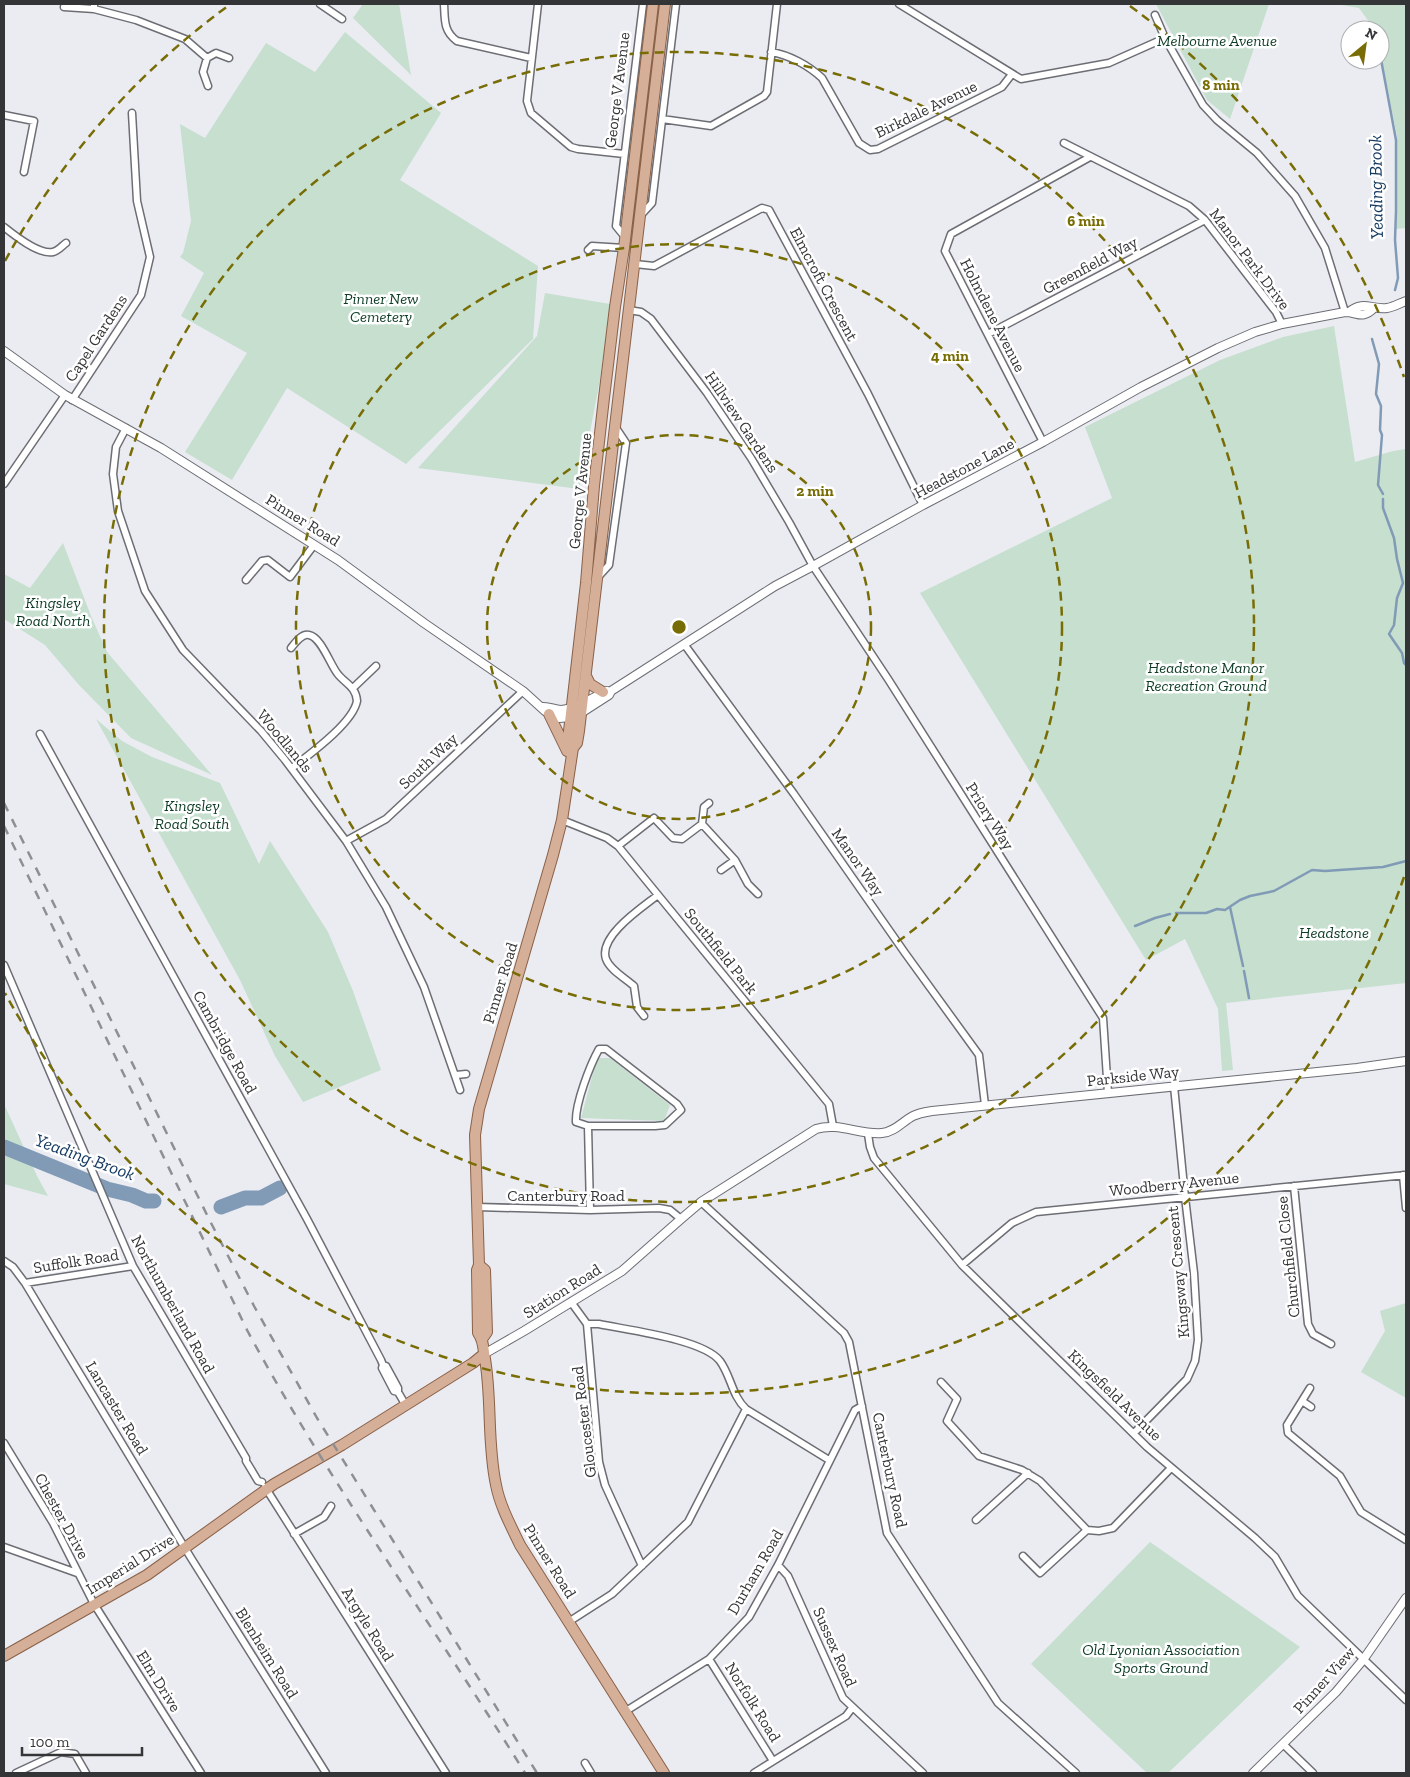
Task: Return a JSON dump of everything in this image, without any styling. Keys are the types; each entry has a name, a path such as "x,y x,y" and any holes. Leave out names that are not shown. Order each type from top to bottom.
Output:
{"main road":[{"name":"George V Avenue","path":"572,753 568,742 586,583 594,486 615,307 624,248 639,82 652,4"},
{"name":"George V Avenue","path":"582,708 640,216 664,56 665,4"},
{"path":"594,486 609,481"},
{"path":"586,676 590,684 607,692"},
{"name":"Pinner Road","path":"582,708 577,743 572,753 562,820 480,1109 475,1135 480,1265 477,1270 478,1333 482,1339 488,1378 492,1453 496,1486 505,1513 520,1545 570,1621 664,1773"},
{"path":"545,710 572,753"},
{"name":"Station Road","path":"264,1486 342,1444 473,1363 484,1354"},
{"name":"Imperial Drive","path":"4,1656 147,1575 264,1486"}],"street":[{"path":"320,4 342,19"},
{"path":"444,4 446,27 450,36 457,41 531,58"},
{"path":"538,4 527,101 531,112 571,147 624,154"},
{"name":"George V Avenue","path":"625,237 616,226 624,154 639,82 642,4"},
{"name":"George V Avenue","path":"640,216 652,203 662,120 664,56 676,4"},
{"path":"662,120 711,126 764,96 767,92 777,4"},
{"path":"899,4 1021,79 1109,63 1165,38"},
{"path":"64,7 94,6 136,20 185,39 207,58"},
{"path":"1155,15 1165,38 1203,105 1217,120 1257,152 1295,196 1326,248 1347,312"},
{"name":"Birkdale Avenue","path":"771,52 784,54 822,78 859,143 870,150 878,149 1002,87 1012,74"},
{"path":"208,86 203,72 207,58 216,53 229,58"},
{"name":"Capel Gardens","path":"4,484 69,398 141,294 150,257 136,201 132,113"},
{"path":"4,114 34,122 24,172"},
{"name":"Manor Park Drive","path":"1064,143 1189,206 1205,220 1276,312 1282,324"},
{"name":"Holmdene Avenue","path":"1043,442 945,251 951,234 1090,157"},
{"name":"Elmcroft Crescent","path":"634,264 654,266 762,208 769,210 868,394 923,505"},
{"name":"Greenfield Way","path":"988,334 1205,220"},
{"path":"4,227 16,237 46,252 55,252 66,243"},
{"path":"588,250 592,246 624,248"},
{"name":"Headstone Lane","path":"582,708 767,591 923,505 1043,442 1140,387 1218,348 1255,332 1282,324 1347,312 1357,316 1367,314 1374,308 1388,308 1406,301"},
{"name":"Hillview Gardens","path":"629,310 640,312 651,319 707,392 751,458 813,566"},
{"name":"Pinner Road","path":"4,350 69,398 126,428 338,560 424,623 523,691 545,710"},
{"name":"Woodlands","path":"126,428 116,447 113,474 118,512 144,590 183,650 261,731 292,768 346,841 390,916 424,987 460,1090"},
{"name":"George V Avenue","path":"597,579 609,566 626,443 616,428"},
{"path":"246,580 262,562 268,560 290,577 314,545"},
{"name":"Priory Way","path":"813,566 888,679 1103,1018 1108,1093"},
{"path":"291,648 302,636 306,634 312,636 322,648 337,673 353,688 357,696 356,706 345,721 292,768"},
{"name":"Manor Way","path":"684,644 794,794 979,1055 985,1105"},
{"path":"353,688 376,666"},
{"name":"South Way","path":"346,841 386,818 523,691"},
{"path":"545,710 547,706 571,712 582,708"},
{"name":"Cambridge Road","path":"40,734 301,1209 383,1365 382,1368 394,1391 398,1392 406,1404"},
{"path":"618,846 654,818 673,838 682,839 702,824 704,807 709,803"},
{"name":"Southfield Park","path":"562,820 607,838 618,846 829,1104 833,1126"},
{"path":"702,824 735,860 748,884 758,894"},
{"path":"721,870 735,860"},
{"path":"644,1016 637,1007 634,986 610,966 605,958 606,947 613,932 658,895"},
{"name":"Northumberland Road","path":"4,965 133,1266 246,1458 249,1458 262,1479 264,1486"},
{"path":"606,1048 677,1104 681,1110 665,1125 588,1126 576,1122 575,1112 599,1049 606,1048"},
{"name":"Parkside Way","path":"868,1134 885,1133 912,1116 923,1112 1357,1068 1406,1061"},
{"path":"456,1075 466,1074"},
{"name":"Kingsway Crescent","path":"1134,1433 1186,1379 1195,1360 1198,1340 1195,1292 1174,1086"},
{"path":"588,1126 590,1210"},
{"name":"Station Road","path":"484,1354 631,1265 681,1218 702,1202 816,1129 824,1126 833,1126 868,1134"},
{"name":"Kingsfield Avenue","path":"868,1134 874,1158 962,1264 1171,1468 1275,1557 1298,1596 1406,1700"},
{"path":"1405,1175 1406,1208"},
{"name":"Woodberry Avenue","path":"962,1264 1012,1222 1036,1212 1405,1175"},
{"name":"Churchfield Close","path":"1294,1186 1308,1324 1313,1334 1331,1344"},
{"name":"Canterbury Road","path":"702,1202 709,1211 844,1333 849,1342 887,1534 998,1703 1076,1773"},
{"name":"Canterbury Road","path":"477,1207 590,1210 659,1208 670,1210 681,1218"},
{"name":"Suffolk Road","path":"4,1261 13,1267 25,1283 133,1266"},
{"name":"Lancaster Road","path":"25,1283 185,1547"},
{"name":"Gloucester Road","path":"572,1302 587,1324 599,1462 605,1485 642,1566"},
{"path":"587,1324 599,1324 678,1340 711,1352 720,1361 740,1402 746,1409 829,1460"},
{"path":"941,1382 957,1399 947,1421 979,1456 1022,1470 1040,1481 1088,1530 1099,1531 1113,1528 1171,1468"},
{"path":"1310,1388 1287,1425 1288,1433 1340,1476 1362,1512 1406,1540"},
{"path":"1302,1401 1311,1407"},
{"name":"Durham Road","path":"626,1711 709,1658 749,1617 778,1565 855,1410 862,1406"},
{"path":"570,1621 612,1594 688,1522 746,1409"},
{"name":"Chester Drive","path":"4,1443 53,1523 94,1604"},
{"path":"976,1520 1028,1473"},
{"name":"Argyle Road","path":"264,1486 446,1773"},
{"path":"294,1534 324,1517 331,1506"},
{"path":"1023,1556 1040,1573 1088,1530"},
{"path":"4,1547 77,1573"},
{"name":"Blenheim Road","path":"185,1547 326,1773"},
{"name":"Sussex Road","path":"778,1565 788,1576 843,1698 923,1773"},
{"name":"Pinner View","path":"1253,1773 1336,1692 1363,1660 1406,1598"},
{"name":"Elm Drive","path":"94,1604 201,1773"},
{"name":"Norfolk Road","path":"709,1658 773,1761"},
{"path":"754,1773 846,1716 852,1708"},
{"path":"1283,1744 1313,1773"},
{"path":"16,1773 61,1752 74,1754 86,1773"},
{"path":"585,1763 591,1773"}],"green space":[{"path":"363,4 399,4 411,75 353,18"},
{"name":"Melbourne Avenue","path":"1156,4 1269,4 1230,119 1207,100"},
{"path":"1336,4 1406,4 1406,228 1396,229 1397,136 1384,70 1390,70 1390,20 1368,20 1359,8"},
{"name":"Pinner New Cemetery","path":"345,32 441,113 400,180 538,266 533,339 406,464 287,388 232,480 185,452 247,353 181,316 204,273 180,257 183,253 191,221 180,124 205,138 266,43 315,72"},
{"path":"545,293 610,304 600,380 579,489 418,468 537,336"},
{"name":"Headstone Manor Recreation Ground","path":"1334,326 1355,462 1406,449 1406,983 1226,1003 1233,1070 1222,1071 1218,1009 1185,939 1146,960 920,593 1112,498 1085,427 1220,360 1283,337"},
{"name":"Kingsley Road North","path":"63,543 107,652 212,775 131,738 79,685 45,645 4,619 4,574 30,588"},
{"name":"Kingsley Road South","path":"96,719 122,741 152,757 220,783 259,864 270,841 328,932 353,991 381,1070 303,1102 275,1056 240,980"},
{"path":"597,1058 610,1058 670,1105 664,1121 581,1118"},
{"path":"4,1104 37,1176 48,1196 4,1184"},
{"path":"1406,1303 1406,1398 1361,1372 1385,1331 1380,1311"},
{"name":"Old Lyonian Association Sports Ground","path":"1150,1542 1300,1647 1168,1773 1147,1773 1031,1664"}],"waterway":[{"name":"Yeading Brook","path":"1383,70 1396,140 1395,240 1398,278 1395,290"},
{"name":"Yeading Brook","path":"1372,339 1379,364 1376,394 1381,406 1380,430 1382,435 1378,485 1383,494"},
{"name":"Yeading Brook","path":"1383,499 1383,508 1394,538 1403,583 1397,598 1394,625 1389,634 1402,653 1406,665"},
{"name":"Yeading Brook","path":"1176,913 1206,913 1217,909 1225,910 1250,896 1274,891 1312,870 1325,871 1383,867 1406,861"},
{"path":"1230,907 1243,966"},
{"name":"Yeading Brook","path":"1135,926 1170,914"},
{"path":"1244,971 1249,998"},
{"name":"Yeading Brook","path":"4,1147 107,1189 132,1195 146,1201 154,1201"},
{"name":"Yeading Brook","path":"221,1207 245,1198 261,1198 280,1188"}],"railway":[{"path":"4,803 210,1221 254,1306 317,1418 537,1773"},
{"path":"4,826 247,1330 347,1499 525,1773"}],"park label":[{"name":"Headstone","path":"1334,932"}]}
